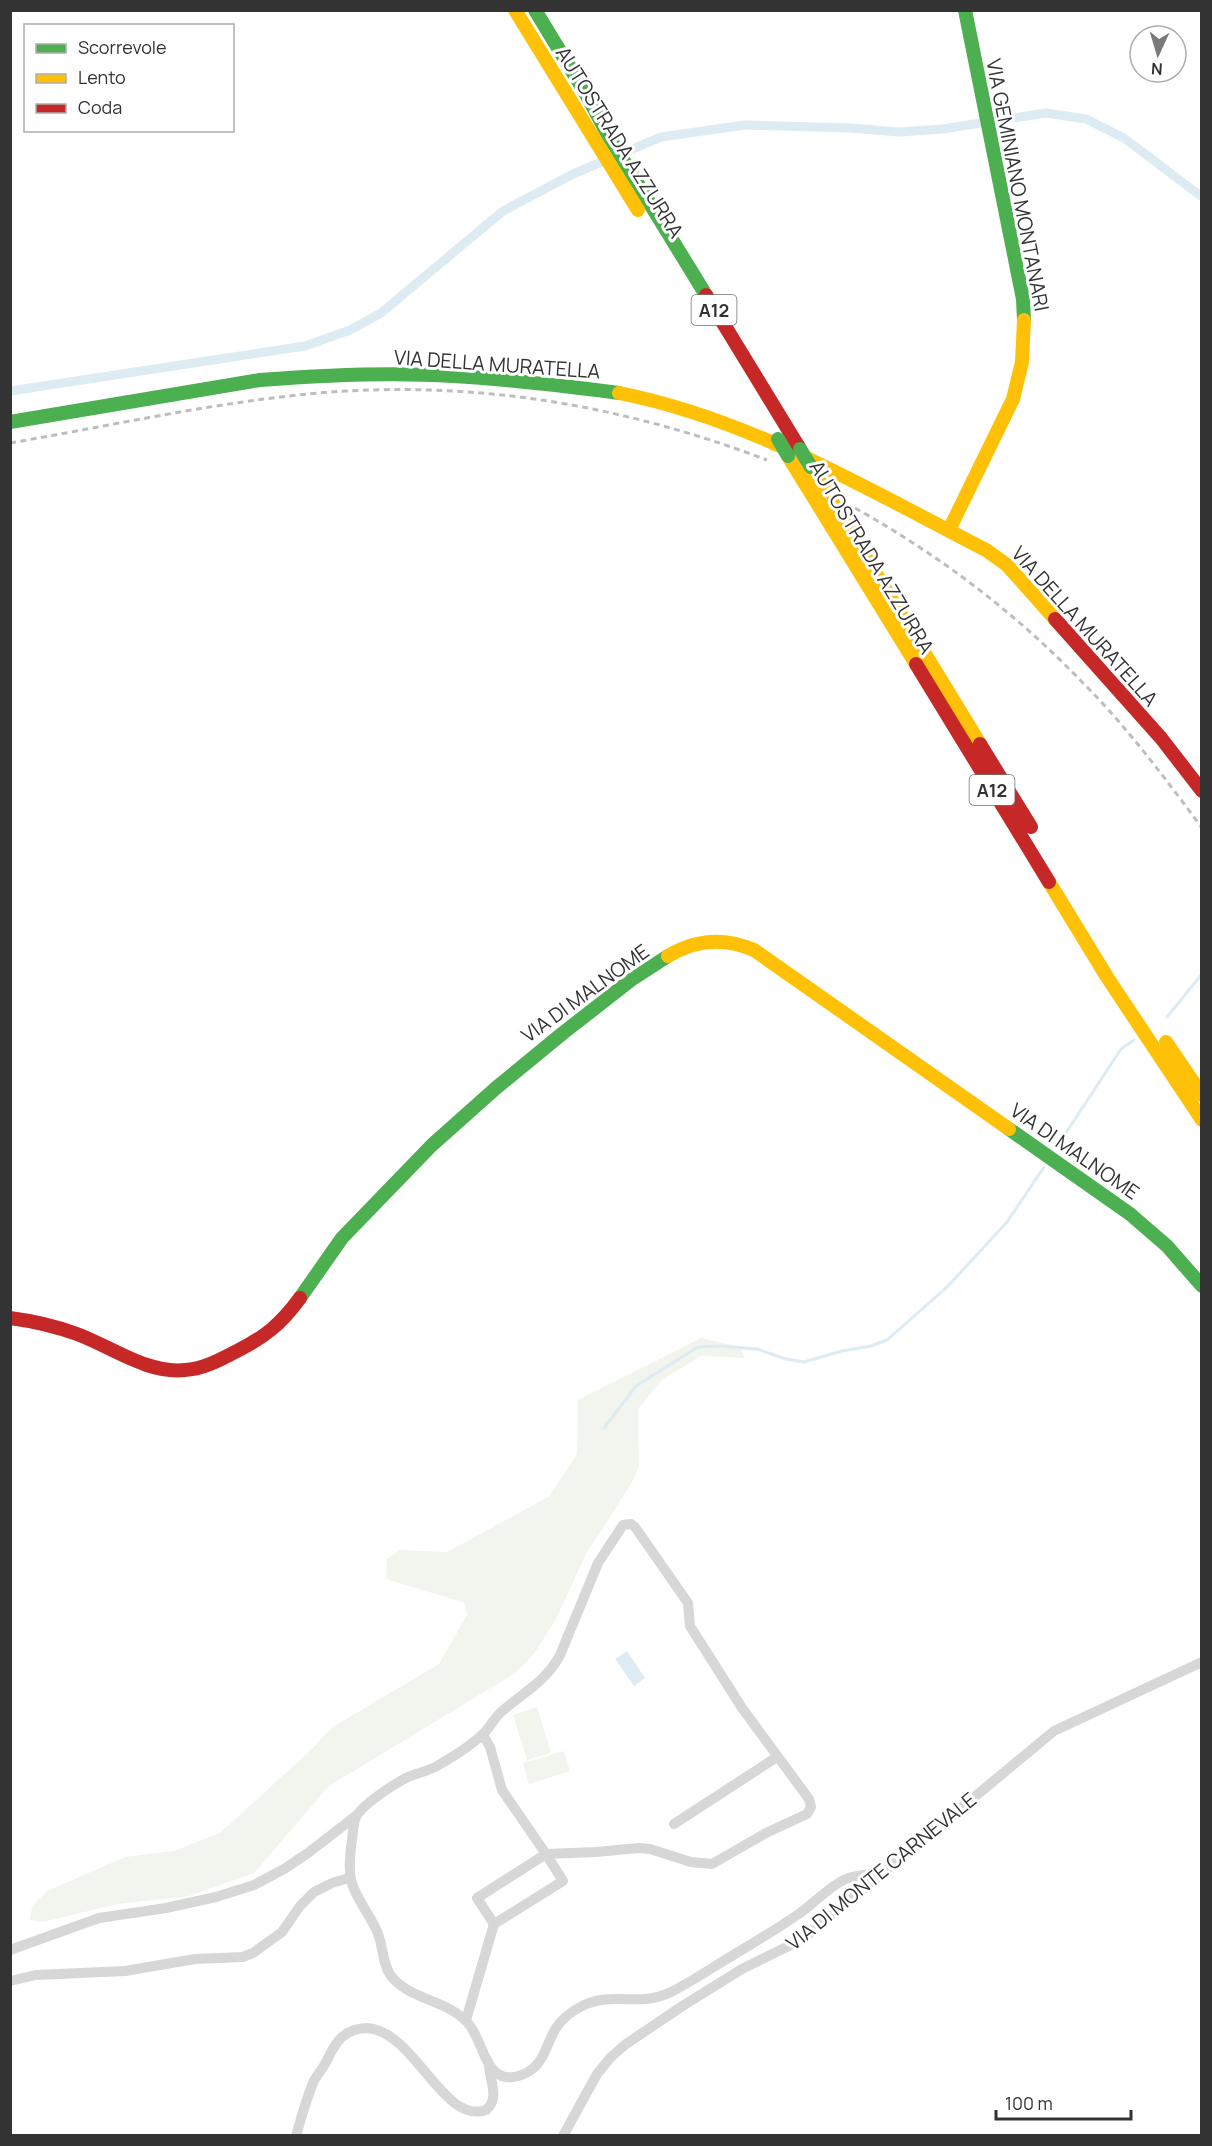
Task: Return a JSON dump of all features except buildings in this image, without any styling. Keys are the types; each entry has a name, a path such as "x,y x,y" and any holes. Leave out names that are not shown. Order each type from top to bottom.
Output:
{"main road":[{"name":"AUTOSTRADA AZZURRA","path":"515,10 596,144 623,174 794,452 1107,977 1202,1120"},
{"name":"AUTOSTRADA AZZURRA","path":"536,10 609,137 623,174 664,251 778,439 811,467 1117,968 1202,1095"},
{"name":"VIA GEMINIANO MONTANARI","path":"949,530 1013,399 1019,383 1025,345 1023,299 965,10"},
{"name":"VIA DELLA MURATELLA","path":"10,422 282,378 375,375 442,376 558,385 653,400 722,421 793,450 949,530 986,550 1007,565 1161,738 1202,791"},
{"name":"VIA DI MALNOME","path":"10,1318 57,1327 163,1370 192,1371 225,1357 274,1328 344,1236 425,1150 523,1064 645,970 691,945 718,940 741,944 762,954 1120,1207 1167,1246 1202,1286"}],"street":[{"path":"10,1950 99,1918 166,1908 216,1897 254,1885 292,1864 398,1783 438,1765 483,1735 500,1713 528,1691 555,1664 601,1557 620,1527 629,1524 635,1527 688,1603 690,1626 747,1716 809,1799 810,1811 760,1836 715,1863 695,1863 650,1849 639,1848 546,1854 477,1898 494,1924"},
{"name":"VIA DI MONTE CARNEVALE","path":"562,2136 597,2074 621,2048 742,1969 803,1939 1054,1731 1202,1662"},
{"path":"466,2020 494,1924 563,1881 502,1790 490,1747 483,1735"},
{"path":"674,1824 777,1757"},
{"path":"296,2136 314,2081 340,2039 354,2030 371,2029 394,2038 444,2094 460,2106 472,2111 486,2110 493,2101 489,2065 466,2020 403,1987 391,1976 380,1935 354,1892 349,1878 350,1850 357,1815"},
{"path":"489,2065 495,2072 505,2076 527,2073 539,2063 558,2025 580,2007 600,2000 658,1998 783,1924 845,1880 858,1876 882,1874"},
{"path":"10,1981 33,1975 125,1971 195,1959 243,1957 253,1953 282,1932 310,1895 322,1887 349,1878"}],"shaded area":[{"path":"701,1338 740,1347 745,1358 701,1356 662,1380 638,1409 639,1466 632,1482 586,1554 556,1619 536,1651 517,1672 329,1786 254,1873 189,1896 118,1904 43,1922 30,1920 32,1906 47,1891 125,1857 174,1851 220,1833 313,1748 331,1728 439,1664 467,1615 465,1603 386,1579 387,1559 400,1550 447,1552 550,1496 577,1454 578,1400"},
{"path":"627,1651 645,1678 634,1686 615,1659"},
{"path":"537,1707 551,1753 527,1760 513,1715"},
{"path":"564,1751 570,1771 529,1784 523,1763"}],"waterway":[{"path":"10,391 305,346 350,330 381,313 503,211 573,174 661,137 745,125 851,128 899,132 942,129 1046,113 1086,119 1124,138 1202,197"},
{"path":"1167,1017 1202,974"},
{"path":"1056,1148 1121,1049 1134,1040"},
{"path":"604,1428 636,1386 698,1347 757,1349 786,1359 804,1362 887,1340 947,1287 1007,1222 1044,1167"}],"railway":[{"path":"10,443 261,399 346,391 455,391 560,403 612,413 664,426 767,460"},
{"path":"855,508 917,545 1004,609 1031,633 1115,717 1202,828"}],"traffic: fast":[{"path":"535,10 609,137 706,295"},
{"path":"965,10 1023,299 1024,320"},
{"path":"10,422 260,380 332,375 453,376 619,393"},
{"path":"778,439 788,456"},
{"path":"800,449 811,467"},
{"path":"300,1298 342,1238 432,1145 563,1033 631,980 668,956"},
{"path":"1009,1129 1130,1214 1167,1246 1202,1286"}],"traffic: slow":[{"path":"515,10 638,210"},
{"path":"949,530 1013,399 1022,362 1024,320"},
{"path":"619,393 668,405 762,438 897,503 986,550 1007,565 1055,619"},
{"path":"788,456 916,664"},
{"path":"811,467 980,744"},
{"path":"1049,882 1107,977 1202,1120"},
{"path":"668,956 689,946 710,942 732,943 754,950 1009,1129"},
{"path":"1166,1042 1202,1095"}],"traffic: jam":[{"path":"706,295 800,449"},
{"path":"1055,619 1161,738 1202,791"},
{"path":"916,664 1049,882"},
{"path":"980,744 1031,827"},
{"path":"10,1318 69,1331 143,1364 157,1368 185,1370 212,1363 256,1340 279,1323 300,1298"}]}
